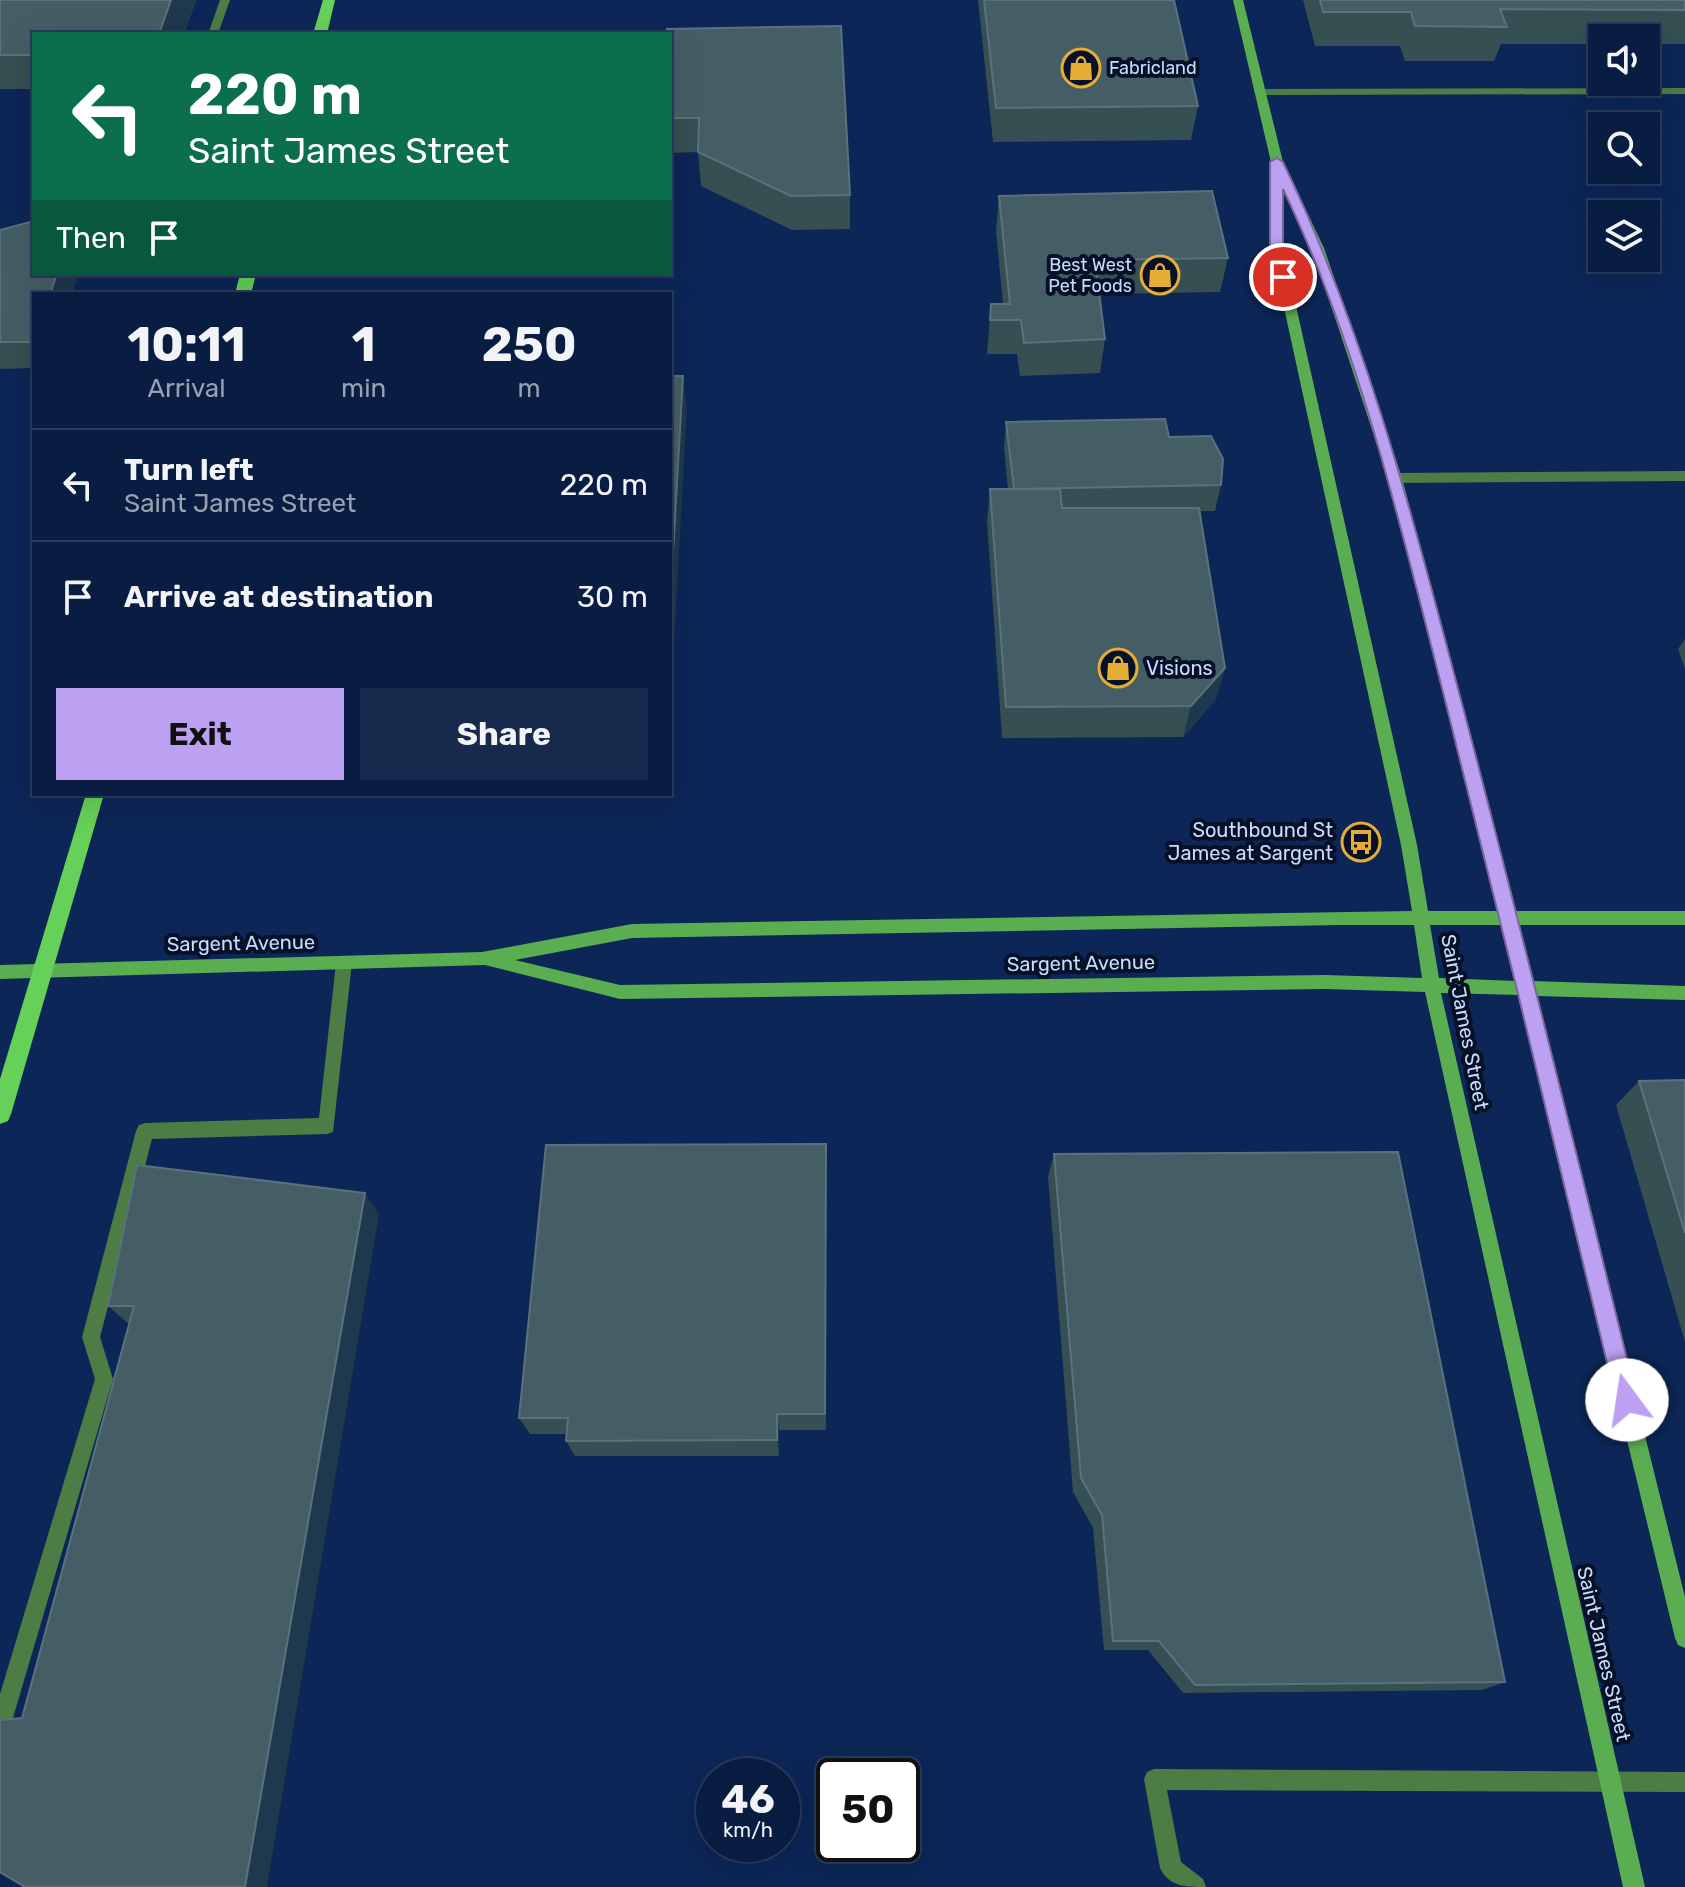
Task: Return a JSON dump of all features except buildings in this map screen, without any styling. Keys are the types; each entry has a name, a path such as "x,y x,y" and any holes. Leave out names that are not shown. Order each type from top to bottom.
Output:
{"main road":[{"path":"321,32 329,0"},
{"name":"Saint James Street","path":"1238,0 1277,162 1318,248 1395,478 1509,919 1685,1638"},
{"name":"Saint James Street","path":"1277,162 1277,248 1422,918 1432,987 1634,1887"},
{"path":"0,1114 94,796"},
{"name":"Sargent Avenue","path":"0,972 482,959 632,931 1422,918 1685,918"},
{"name":"Sargent Avenue","path":"482,959 620,992 1325,982 1685,993"}],"lane":[{"path":"214,32 225,0"},
{"path":"1259,92 1685,91"},
{"path":"1395,478 1685,476"},
{"path":"0,1728 104,1379 91,1337 145,1131 327,1126 344,963"},
{"path":"1195,1887 1171,1868 1154,1779 1685,1782"}],"place":[{"name":"Fabricland","path":"1081,68"},
{"name":"Best West Pet Foods","path":"1160,275"},
{"name":"Visions","path":"1118,668"},
{"name":"Southbound St James at Sargent","path":"1361,842"}],"route":[{"path":"1283,277 1277,248 1277,162 1318,248 1395,478 1509,919 1627,1400"}]}
